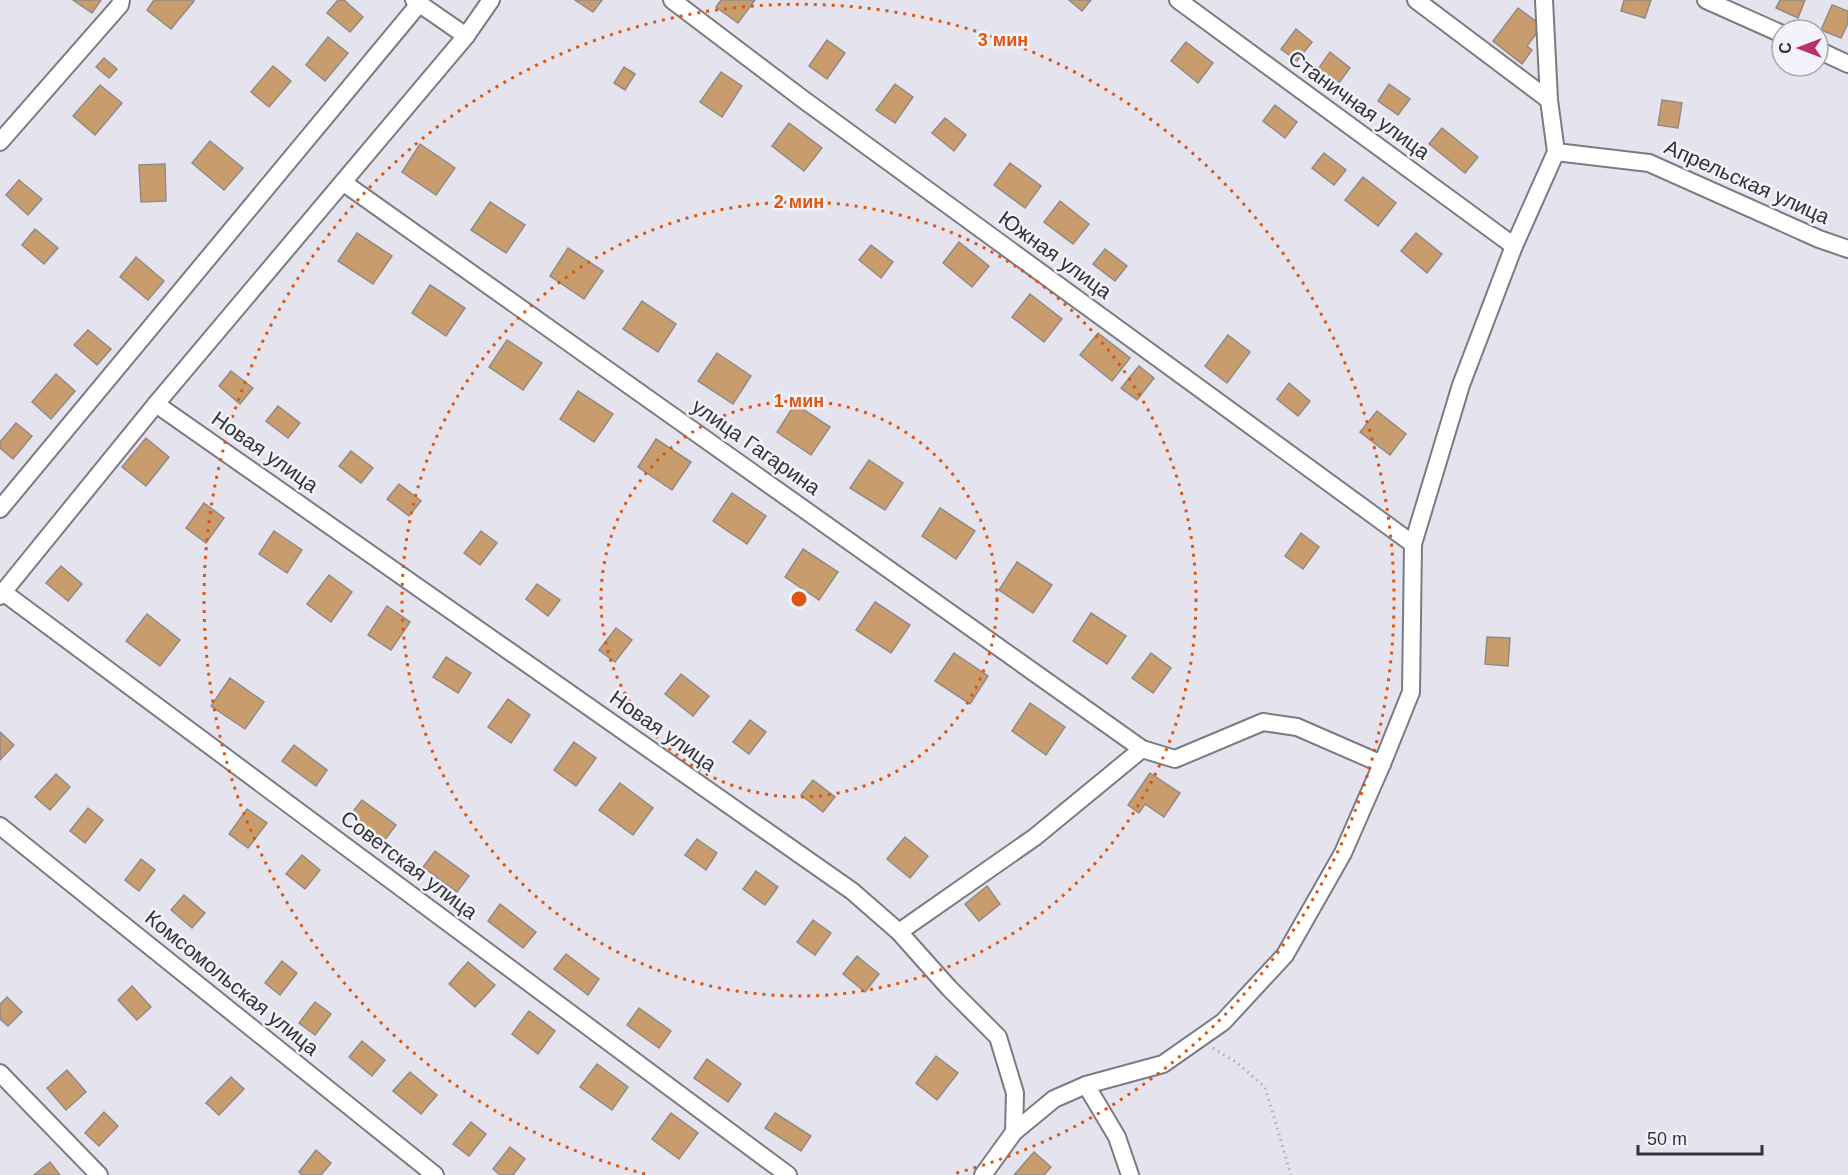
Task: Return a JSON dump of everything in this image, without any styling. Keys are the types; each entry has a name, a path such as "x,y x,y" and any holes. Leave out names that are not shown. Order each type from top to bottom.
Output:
{"street":[{"path":"0,142 120,5 121,0"},
{"path":"2,594 156,404 466,36 491,0"},
{"name":"Южная улица","path":"672,0 814,108 1413,544"},
{"name":"Станичная улица","path":"1178,0 1514,246"},
{"path":"1416,0 1549,100"},
{"path":"983,1175 1014,1132 1054,1099 1086,1085 1162,1064 1223,1022 1285,956 1343,853 1411,692 1413,544 1461,385 1514,246 1556,152 1549,100 1544,0"},
{"path":"1706,0 1770,29"},
{"path":"0,509 416,2 466,36"},
{"path":"1830,56 1848,64"},
{"name":"Апрельская улица","path":"1556,152 1649,164 1819,239 1848,249"},
{"name":"улица Гагарина","path":"344,183 1142,749 1175,759 1263,723 1297,727 1382,764"},
{"name":"Новая улица","path":"156,404 852,891 899,932 949,988 998,1037 1016,1092 1014,1132"},
{"name":"Советская улица","path":"2,594 788,1175"},
{"path":"899,932 1035,837 1142,749"},
{"name":"Комсомольская улица","path":"0,826 435,1175"},
{"path":"0,1073 99,1175"},
{"path":"1086,1085 1117,1137 1130,1175"}],"path":[{"path":"1198,1039 1236,1062 1265,1087 1291,1175"}],"building":[{"path":"73,0 101,0 92,13"},
{"path":"154,0 194,1 171,29 147,10"},
{"path":"338,0 344,0 363,17 350,32 327,13"},
{"path":"575,0 602,0 593,12"},
{"path":"721,0 755,0 738,23 716,7"},
{"path":"1069,0 1091,0 1082,11"},
{"path":"1624,0 1651,0 1645,18 1621,11"},
{"path":"1780,0 1805,0 1798,18 1776,8"},
{"path":"1832,5 1848,11 1848,23 1841,38 1830,34 1830,18 1826,18"},
{"path":"1518,8 1542,26 1527,46 1532,50 1522,64 1493,41"},
{"path":"1296,29 1312,42 1297,61 1281,49"},
{"path":"328,37 348,53 325,81 306,65"},
{"path":"827,40 845,53 827,79 809,66"},
{"path":"1186,42 1213,63 1198,83 1171,61"},
{"path":"1330,52 1350,68 1338,84 1318,69"},
{"path":"104,58 117,69 109,78 96,67"},
{"path":"273,66 291,81 269,107 251,92"},
{"path":"624,67 635,74 625,90 614,83"},
{"path":"721,72 742,86 722,117 700,102"},
{"path":"895,84 913,97 895,123 876,110"},
{"path":"1389,84 1410,99 1398,115 1378,101"},
{"path":"100,85 122,103 95,135 73,116"},
{"path":"1662,100 1682,103 1678,128 1658,125"},
{"path":"1275,105 1297,122 1285,138 1263,121"},
{"path":"945,118 966,135 954,151 932,133"},
{"path":"789,123 822,148 804,171 772,146"},
{"path":"1442,128 1478,157 1465,173 1429,144"},
{"path":"210,141 243,168 224,190 192,163"},
{"path":"420,144 455,168 436,195 402,172"},
{"path":"1324,153 1346,170 1334,185 1312,168"},
{"path":"1010,163 1041,186 1025,208 994,185"},
{"path":"165,164 166,201 141,202 139,165"},
{"path":"1363,177 1396,203 1378,226 1345,200"},
{"path":"19,180 42,199 28,215 6,195"},
{"path":"1060,201 1089,224 1073,244 1044,222"},
{"path":"490,202 525,225 506,253 471,230"},
{"path":"35,229 58,248 44,264 22,245"},
{"path":"357,233 392,256 373,284 338,261"},
{"path":"1416,233 1442,254 1427,273 1401,251"},
{"path":"959,242 989,266 972,287 943,263"},
{"path":"871,245 893,262 881,278 859,260"},
{"path":"568,248 603,271 584,299 550,276"},
{"path":"1105,249 1127,266 1115,281 1093,264"},
{"path":"136,257 164,281 148,300 120,277"},
{"path":"430,285 465,308 446,336 412,313"},
{"path":"1030,294 1062,319 1044,342 1012,317"},
{"path":"642,301 676,324 658,352 623,329"},
{"path":"88,330 111,349 97,365 74,345"},
{"path":"1098,333 1130,358 1112,381 1080,355"},
{"path":"1228,335 1250,352 1227,383 1205,366"},
{"path":"507,340 542,363 523,390 489,367"},
{"path":"717,353 751,376 733,404 698,381"},
{"path":"1139,366 1154,378 1137,400 1121,388"},
{"path":"231,371 253,388 240,404 219,386"},
{"path":"56,374 75,391 51,419 32,402"},
{"path":"1289,383 1310,401 1298,416 1277,399"},
{"path":"578,391 613,414 594,442 560,419"},
{"path":"795,404 830,427 811,455 777,432"},
{"path":"278,406 300,423 288,438 266,421"},
{"path":"1377,411 1406,434 1390,455 1360,432"},
{"path":"16,423 32,436 13,459 0,448 0,442"},
{"path":"146,438 169,457 146,486 122,467"},
{"path":"656,439 691,462 672,490 638,467"},
{"path":"351,451 373,468 361,483 339,466"},
{"path":"869,460 903,483 885,510 850,488"},
{"path":"399,484 421,501 409,516 387,499"},
{"path":"732,493 766,516 747,544 713,521"},
{"path":"204,503 224,518 206,543 186,528"},
{"path":"940,508 975,531 956,559 922,536"},
{"path":"274,531 302,550 287,573 259,554"},
{"path":"481,531 497,543 480,565 464,553"},
{"path":"1301,533 1319,547 1303,569 1285,556"},
{"path":"803,549 838,572 819,600 785,577"},
{"path":"1017,562 1052,585 1033,613 999,590"},
{"path":"61,566 82,584 68,601 46,583"},
{"path":"329,575 352,592 331,622 307,604"},
{"path":"537,584 560,600 548,616 526,599"},
{"path":"875,602 910,625 891,653 856,630"},
{"path":"387,606 410,622 391,650 368,635"},
{"path":"1091,613 1126,636 1107,664 1073,641"},
{"path":"147,614 180,640 160,666 126,641"},
{"path":"616,628 632,640 615,662 599,650"},
{"path":"1487,637 1510,638 1508,666 1485,664"},
{"path":"954,653 988,676 970,704 935,681"},
{"path":"1151,653 1171,668 1153,693 1132,678"},
{"path":"446,657 471,673 458,693 433,677"},
{"path":"681,674 709,696 693,716 665,694"},
{"path":"230,678 264,702 245,729 211,706"},
{"path":"508,699 530,715 511,743 488,727"},
{"path":"1030,703 1065,727 1046,755 1012,731"},
{"path":"750,720 766,732 749,754 733,742"},
{"path":"0,732 14,745 0,760"},
{"path":"574,742 596,758 576,786 554,770"},
{"path":"294,745 327,770 316,786 282,761"},
{"path":"1150,773 1180,793 1164,817 1145,804 1139,813 1128,805"},
{"path":"56,774 70,787 50,810 35,797"},
{"path":"813,780 835,797 823,812 801,795"},
{"path":"620,783 653,808 633,835 599,810"},
{"path":"362,800 396,825 384,841 350,815"},
{"path":"88,808 103,820 85,843 70,831"},
{"path":"247,809 267,823 248,848 229,834"},
{"path":"905,837 928,856 910,878 887,859"},
{"path":"697,839 717,853 706,870 685,855"},
{"path":"435,851 469,876 457,892 423,867"},
{"path":"302,855 320,870 305,889 286,874"},
{"path":"141,859 155,870 139,891 125,880"},
{"path":"756,871 778,887 765,905 743,889"},
{"path":"987,886 1000,904 979,921 965,904"},
{"path":"184,895 205,913 192,928 171,910"},
{"path":"500,904 536,932 523,948 488,921"},
{"path":"813,920 831,933 815,955 797,942"},
{"path":"566,954 599,979 588,995 554,969"},
{"path":"857,956 879,974 865,992 843,974"},
{"path":"282,961 297,973 280,995 265,983"},
{"path":"468,962 495,985 475,1007 449,984"},
{"path":"132,986 151,1007 137,1020 118,1000"},
{"path":"7,997 22,1012 8,1026 0,1019 0,1004"},
{"path":"315,1002 331,1014 315,1035 299,1023"},
{"path":"639,1008 671,1031 659,1048 627,1025"},
{"path":"529,1011 555,1031 538,1054 512,1034"},
{"path":"362,1041 385,1060 372,1076 349,1057"},
{"path":"936,1056 958,1073 937,1100 916,1083"},
{"path":"707,1059 741,1084 728,1102 694,1078"},
{"path":"597,1064 628,1087 612,1110 580,1087"},
{"path":"67,1070 86,1092 66,1110 47,1088"},
{"path":"410,1072 437,1095 421,1114 393,1091"},
{"path":"231,1077 244,1089 219,1115 206,1103"},
{"path":"104,1112 118,1126 99,1146 85,1133"},
{"path":"671,1113 698,1133 679,1159 652,1139"},
{"path":"775,1113 811,1136 801,1151 765,1128"},
{"path":"471,1122 486,1134 469,1156 453,1144"},
{"path":"510,1147 525,1159 513,1175 500,1175 493,1169"},
{"path":"316,1150 331,1163 321,1175 302,1175 299,1172"},
{"path":"1034,1152 1051,1167 1044,1175 1014,1175"},
{"path":"50,1162 60,1175 34,1175"}]}
